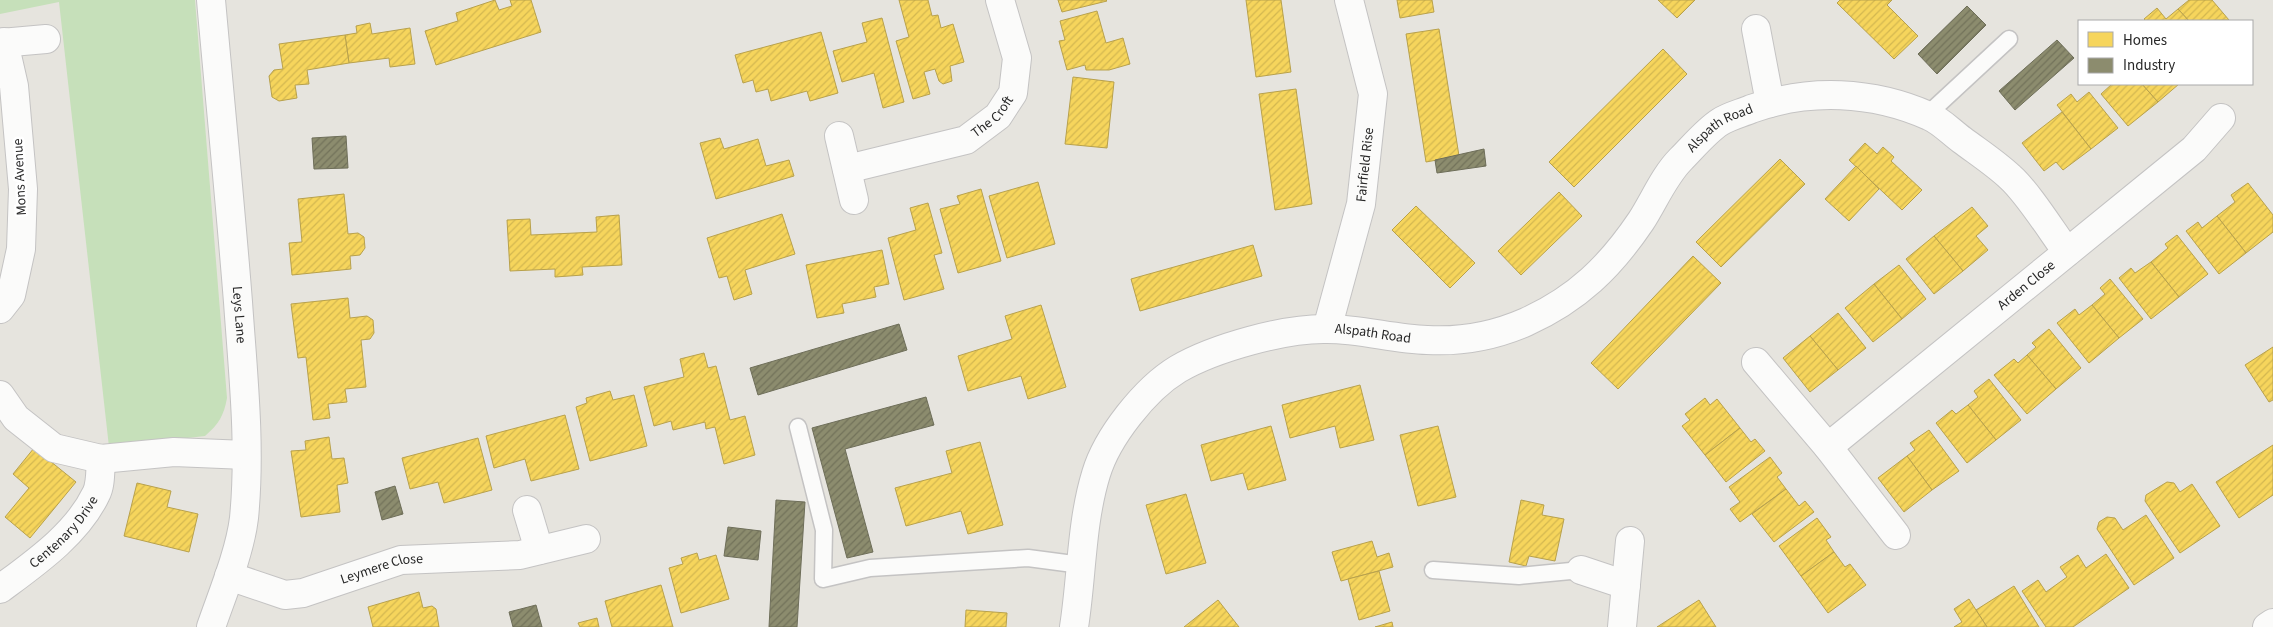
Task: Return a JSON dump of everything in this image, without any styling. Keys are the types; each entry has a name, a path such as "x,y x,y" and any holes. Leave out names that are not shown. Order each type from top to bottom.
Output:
{"street":[{"name":"Leys Lane","path":"210,0 229,190 244,387 246,455 244,520 229,576 211,627"},
{"name":"The Croft","path":"847,169 966,140 998,116 1013,93 1017,58 1000,0"},
{"name":"Fairfield Rise","path":"1327,329 1361,204 1373,94 1348,0"},
{"name":"Alspath Road","path":"1756,29 1770,103"},
{"name":"Mons Avenue","path":"0,309 12,295 21,249 23,189 14,86 2,42 46,39"},
{"name":"Alspath Road","path":"1074,627 1082,565 1085,518 1096,470 1111,441 1145,396 1178,369 1257,339 1296,331 1327,329 1427,340 1462,340 1485,337 1522,323 1555,308 1605,269 1640,223 1677,162 1720,122 1770,103 1814,95 1843,95 1892,102 1927,115 2012,178 2067,252"},
{"name":"Arden Close","path":"1828,447 2194,149 2221,118"},
{"path":"838,136 854,200"},
{"path":"1756,362 1828,447 1896,535"},
{"path":"0,395 16,418 54,448 101,459 174,452 246,455"},
{"name":"Centenary Drive","path":"0,589 46,555 83,515 97,492 101,459"},
{"path":"528,510 539,550"},
{"name":"Leymere Close","path":"229,576 285,595 303,593 401,560 520,555 586,539"},
{"path":"1622,627 1630,541"},
{"path":"1580,570 1626,585"},
{"path":"2266,627 2273,622"}],"lane":[{"path":"1927,115 2008,39"},
{"path":"798,427 824,530 822,579 870,568 1028,558 1082,565"},
{"path":"1433,570 1519,576 1580,570"}],"green space":[{"path":"0,0 195,0 227,398 220,419 205,436 109,447 59,2 0,14"}],"building: Homes":[{"path":"495,0 499,10 512,6 510,0 531,0 541,32 436,65 425,31 458,21 456,13"},
{"path":"899,0 928,0 932,16 938,15 941,28 953,24 964,62 950,66 952,81 943,84 939,81 935,69 924,72 930,94 913,99 896,41 909,37"},
{"path":"1058,0 1106,0 1107,1 1062,12"},
{"path":"1246,0 1281,0 1291,72 1256,77"},
{"path":"1397,0 1432,0 1434,12 1400,18"},
{"path":"1658,0 1695,0 1677,18"},
{"path":"1840,0 1892,0 1887,5 1918,36 1894,59 1837,3"},
{"path":"2189,0 2212,0 2229,20 2188,20 2178,9"},
{"path":"2157,8 2166,19 2178,9 2188,20 2145,20"},
{"path":"1097,11 1106,43 1123,38 1130,64 1109,70 1086,70 1085,65 1067,70 1059,41 1065,40 1060,21"},
{"path":"882,18 904,102 883,108 874,73 842,82 833,51 867,42 862,23"},
{"path":"370,23 372,34 410,28 415,64 390,67 389,58 349,63 345,35 357,33 356,26"},
{"path":"1439,29 1459,156 1426,162 1406,34"},
{"path":"821,32 838,93 810,101 807,91 771,101 768,89 756,92 753,80 743,83 735,55"},
{"path":"345,35 349,63 307,70 309,84 295,85 297,98 279,101 272,97 269,76 274,70 283,69 279,44"},
{"path":"1663,49 1687,74 1574,187 1549,162"},
{"path":"1073,77 1114,82 1107,148 1065,144"},
{"path":"2111,85 2143,85 2158,102 2128,126 2101,94"},
{"path":"2143,85 2178,85 2158,102"},
{"path":"1296,89 1312,204 1275,210 1259,94"},
{"path":"2089,92 2118,128 2091,149 2057,105 2071,94 2077,102"},
{"path":"2062,112 2091,149 2063,170 2056,162 2044,171 2022,143"},
{"path":"720,138 724,149 758,139 766,166 789,160 794,176 716,199 700,143"},
{"path":"1865,143 1877,154 1883,147 1894,157 1891,161 1922,190 1902,210 1849,160"},
{"path":"1780,159 1805,184 1721,267 1696,242"},
{"path":"1856,166 1879,189 1849,221 1825,199"},
{"path":"1038,182 1055,244 1007,258 989,196"},
{"path":"2248,183 2273,215 2273,232 2246,253 2217,216 2235,202 2231,195"},
{"path":"981,189 1001,261 958,273 940,209 960,204 957,196"},
{"path":"1559,192 1582,216 1521,275 1498,251"},
{"path":"344,194 348,234 358,233 364,237 365,248 360,255 350,256 351,269 292,275 289,243 302,242 298,199"},
{"path":"928,203 942,253 934,255 944,289 904,300 888,238 916,230 910,208"},
{"path":"1416,206 1475,263 1450,288 1392,230"},
{"path":"1972,207 1988,226 1976,236 1988,250 1963,271 1934,236"},
{"path":"782,214 795,254 745,270 752,294 734,300 727,276 719,278 707,238"},
{"path":"619,215 622,265 582,267 583,275 555,277 555,269 510,271 507,220 530,219 531,235 597,232 596,217"},
{"path":"2217,216 2246,253 2219,274 2186,231 2198,222 2202,228"},
{"path":"2177,235 2208,274 2179,297 2151,262 2168,248 2165,244"},
{"path":"1934,236 1963,271 1934,294 1906,259"},
{"path":"1253,245 1262,276 1140,311 1131,279"},
{"path":"882,250 889,284 874,287 876,297 842,304 844,313 817,318 806,265"},
{"path":"1693,256 1721,283 1618,389 1591,363"},
{"path":"2151,262 2179,297 2151,319 2119,278 2131,268 2135,273"},
{"path":"1899,265 1926,299 1902,319 1874,284"},
{"path":"2110,279 2143,319 2119,338 2092,305 2105,294 2100,288"},
{"path":"1874,284 1902,319 1873,342 1845,308"},
{"path":"348,298 350,318 367,316 373,320 374,333 370,339 361,340 366,387 345,389 347,402 328,404 330,418 313,420 306,357 298,358 291,304"},
{"path":"1041,305 1066,387 1028,399 1021,376 968,391 958,356 1012,339 1005,316"},
{"path":"2092,305 2119,338 2089,363 2057,323 2075,309 2079,315"},
{"path":"1838,313 1866,348 1838,370 1810,336"},
{"path":"2049,329 2081,368 2056,389 2027,355 2036,347 2032,343"},
{"path":"1810,336 1838,370 1810,392 1783,358"},
{"path":"2273,347 2273,400 2269,402 2245,365"},
{"path":"704,353 708,368 716,366 730,420 745,416 755,455 724,464 715,427 706,429 705,422 673,430 671,421 654,426 644,387 684,377 680,359"},
{"path":"2027,355 2056,389 2027,414 1994,375 2014,359 2018,363"},
{"path":"1989,379 2021,420 1996,440 1968,405 1978,397 1974,391"},
{"path":"1360,385 1374,440 1340,448 1335,426 1290,438 1282,405"},
{"path":"610,391 613,400 634,395 647,446 590,461 576,407 587,403 586,398"},
{"path":"1705,398 1710,405 1717,399 1740,428 1705,455 1682,426 1690,420 1685,414"},
{"path":"1968,405 1996,440 1967,463 1936,423 1952,410 1956,414"},
{"path":"565,415 579,469 531,481 525,459 494,468 486,436"},
{"path":"1271,426 1286,480 1248,490 1243,473 1211,481 1201,445"},
{"path":"1438,426 1456,497 1418,506 1400,435"},
{"path":"1740,428 1751,442 1755,439 1765,451 1726,482 1705,455"},
{"path":"1929,430 1959,471 1932,490 1907,456 1915,450 1910,443"},
{"path":"329,437 332,459 344,458 348,483 337,485 340,512 301,517 291,451 306,450 305,441"},
{"path":"478,438 492,490 444,503 438,482 410,489 402,458"},
{"path":"980,442 1003,525 968,534 961,511 906,526 895,488 952,473 946,451"},
{"path":"2273,445 2273,495 2239,518 2216,482"},
{"path":"34,448 76,482 30,538 5,517 29,488 13,474"},
{"path":"1907,456 1932,490 1904,512 1878,478"},
{"path":"1770,457 1782,473 1777,477 1786,489 1740,522 1730,509 1740,502 1729,487"},
{"path":"2167,482 2174,483 2180,492 2192,484 2220,526 2180,553 2145,501 2146,495"},
{"path":"137,483 171,491 167,507 198,514 189,552 124,536"},
{"path":"1786,489 1799,506 1805,501 1814,512 1774,542 1752,514"},
{"path":"1186,494 1206,563 1166,574 1146,505"},
{"path":"1521,500 1544,505 1542,515 1564,519 1555,561 1529,556 1526,566 1509,562"},
{"path":"2146,515 2174,558 2134,585 2097,529 2099,522 2107,517 2115,518 2123,530"},
{"path":"1817,518 1831,537 1826,540 1834,552 1801,576 1779,546"},
{"path":"1372,541 1377,557 1389,553 1393,567 1341,581 1332,552"},
{"path":"1834,552 1845,567 1850,564 1866,585 1828,613 1801,576"},
{"path":"697,553 699,560 716,555 729,599 681,613 669,568 683,564 681,558"},
{"path":"2106,554 2129,588 2073,627 2046,627 2022,591 2038,580 2046,592 2067,577 2060,567 2078,555 2086,568"},
{"path":"1379,571 1390,611 1359,620 1348,579"},
{"path":"661,585 673,627 612,627 605,601"},
{"path":"2014,586 2039,627 1987,627 1976,610"},
{"path":"419,592 423,608 432,606 436,609 439,627 373,627 368,607"},
{"path":"1969,599 1987,627 1954,627 1962,622 1954,609"},
{"path":"1218,600 1239,627 1184,627"},
{"path":"1699,600 1716,627 1657,627"},
{"path":"966,610 1007,613 1006,627 965,627"},
{"path":"597,618 599,627 580,627 578,623"},
{"path":"1392,622 1393,627 1375,627"}],"building: Industry":[{"path":"1967,6 1986,25 1937,74 1918,54"},
{"path":"2057,40 2074,58 2015,110 1999,91"},
{"path":"346,136 348,168 314,169 312,138"},
{"path":"1484,149 1486,166 1437,173 1435,160"},
{"path":"899,324 907,350 758,395 750,368"},
{"path":"926,397 934,425 845,449 873,552 847,558 812,428"},
{"path":"395,486 403,514 382,520 375,492"},
{"path":"776,500 805,502 797,627 769,627"},
{"path":"728,527 761,531 758,560 724,556"},
{"path":"536,605 542,627 513,627 509,612"}]}
